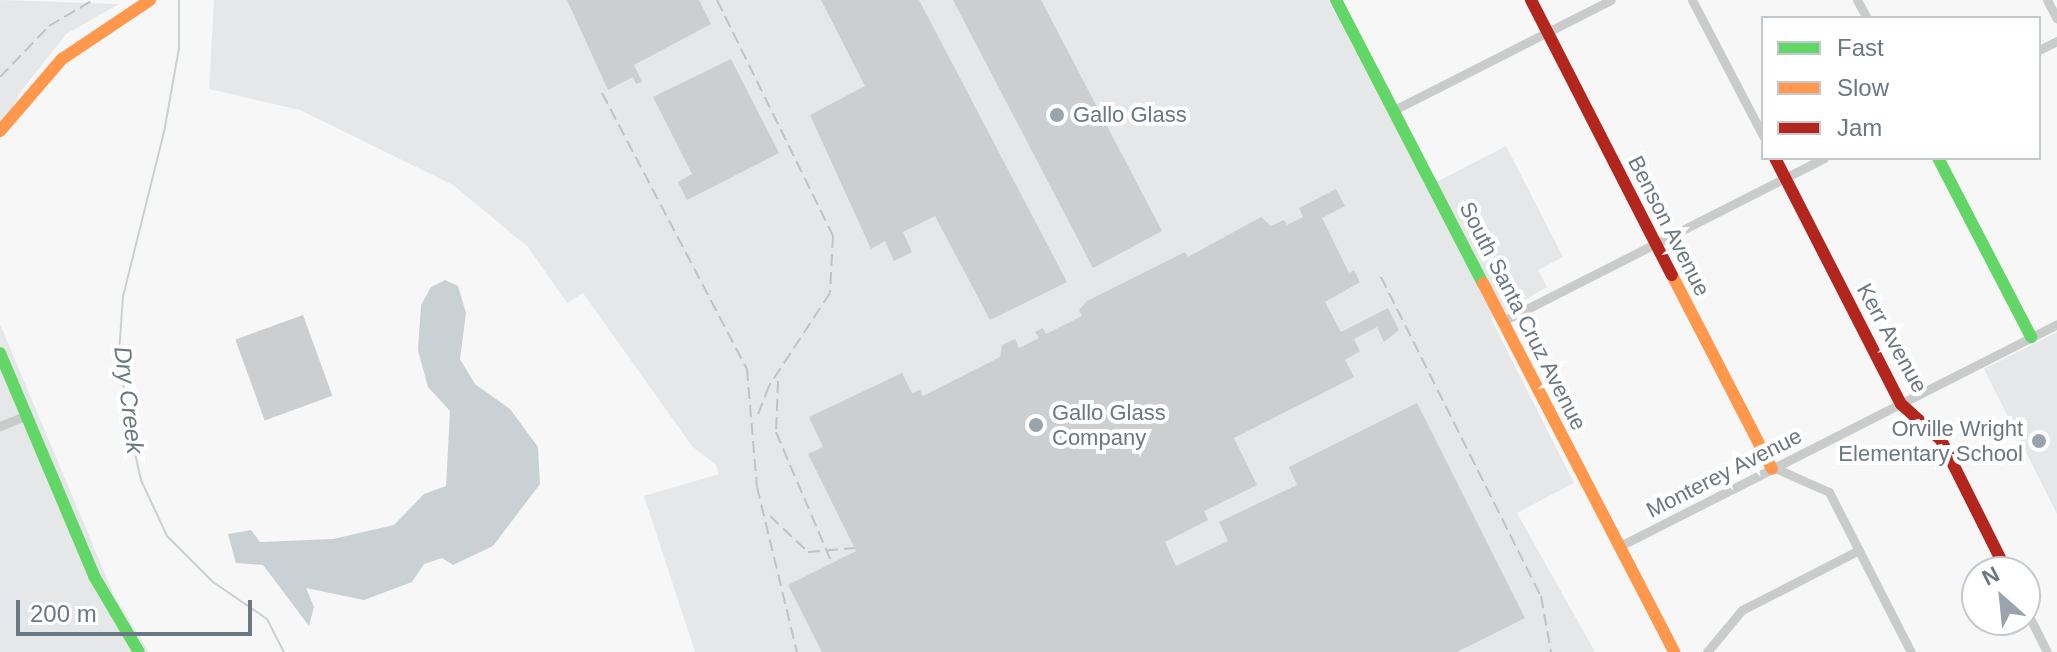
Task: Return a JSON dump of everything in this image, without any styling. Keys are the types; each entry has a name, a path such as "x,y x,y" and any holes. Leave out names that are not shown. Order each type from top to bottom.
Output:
{"street":[{"path":"0,131 62,59 150,0"},
{"name":"South Santa Cruz Avenue","path":"1336,0 1674,652"},
{"name":"Benson Avenue","path":"1531,0 1773,468"},
{"path":"1394,110 1611,0"},
{"path":"1692,0 1761,132"},
{"path":"2047,0 2057,19"},
{"name":"Kerr Avenue","path":"1776,160 1901,404 1941,440 1999,556"},
{"path":"1503,321 1820,160"},
{"path":"1939,160 2031,337"},
{"name":"Monterey Avenue","path":"1620,546 2057,324"},
{"path":"0,353 94,576 139,652"},
{"path":"0,426 27,415"},
{"path":"1773,468 1824,487 1911,652"},
{"path":"1707,652 1742,610 1859,550"}],"shaded area":[{"path":"0,0 119,4 66,34 19,94 0,140"},
{"path":"214,0 1328,0 1427,187 1506,146 1563,257 1538,270 1547,287 1491,319 1574,483 1517,513 1595,652 695,652 644,496 719,474 716,465 692,446 583,293 567,303 528,247 453,185 300,110 209,89"},
{"path":"445,280 458,286 466,313 460,359 475,384 510,409 538,447 540,484 493,546 453,565 442,558 424,564 412,582 364,600 306,588 314,607 309,626 263,565 236,563 228,534 251,530 260,542 333,539 394,525 424,494 446,486 450,411 428,387 418,350 421,305 431,287"},
{"path":"0,324 114,595 149,652 0,652"},
{"name":"Orville Wright Elementary School","path":"2057,332 2057,514 1984,369"}],"building":[{"path":"567,0 699,0 711,24 634,65 642,82 636,84 633,77 608,90"},
{"path":"821,0 919,0 1067,282 990,320 935,216 903,232 912,252 894,261 885,241 871,249 810,115 865,86"},
{"name":"Gallo Glass","path":"953,0 1041,0 1162,231 1093,268"},
{"path":"731,59 779,153 687,200 678,182 692,174 653,97"},
{"name":"Gallo Glass Company","path":"1336,189 1345,206 1322,218 1349,273 1354,270 1360,282 1325,302 1341,332 1388,308 1399,330 1384,342 1377,327 1354,339 1360,351 1345,360 1354,377 1234,438 1257,485 1204,511 1208,520 1165,542 1176,566 1228,541 1219,522 1297,485 1289,467 1417,403 1525,618 1457,652 822,652 788,585 856,551 808,454 823,447 809,417 902,373 912,393 920,390 923,396 1000,357 1002,345 1015,339 1019,348 1039,338 1035,332 1043,328 1046,334 1082,316 1079,310 1087,301 1185,252 1188,257 1261,217 1271,226 1284,220 1287,225 1303,217 1299,208"},
{"path":"303,315 332,396 265,420 235,340"}],"waterway":[{"name":"Dry Creek","path":"179,0 179,48 164,132 123,296 119,353 129,426 141,480 167,536 213,582 267,619 284,652"}],"railway":[{"path":"0,77 49,26 93,0"},
{"path":"717,0 833,236 830,293 769,386 758,415"},
{"path":"602,93 747,369 757,487 797,652"},
{"path":"1381,277 1541,596 1551,652"},
{"path":"778,381 776,432 832,563"},
{"path":"770,516 808,552 855,548"}],"traffic: fast":[{"path":"1336,0 1483,283"},
{"path":"1939,160 2031,337"},
{"path":"0,353 94,576 139,652"}],"traffic: slow":[{"path":"0,131 62,59 150,0"},
{"path":"1672,275 1772,469"},
{"path":"1483,283 1674,652"}],"traffic: jam":[{"path":"1531,0 1672,275"},
{"path":"1776,160 1901,404 1941,440 1999,556"}],"place":[{"name":"Gallo Glass","path":"1057,115"},
{"name":"Gallo Glass Company","path":"1036,425"},
{"name":"Orville Wright Elementary School","path":"2039,441"}]}
